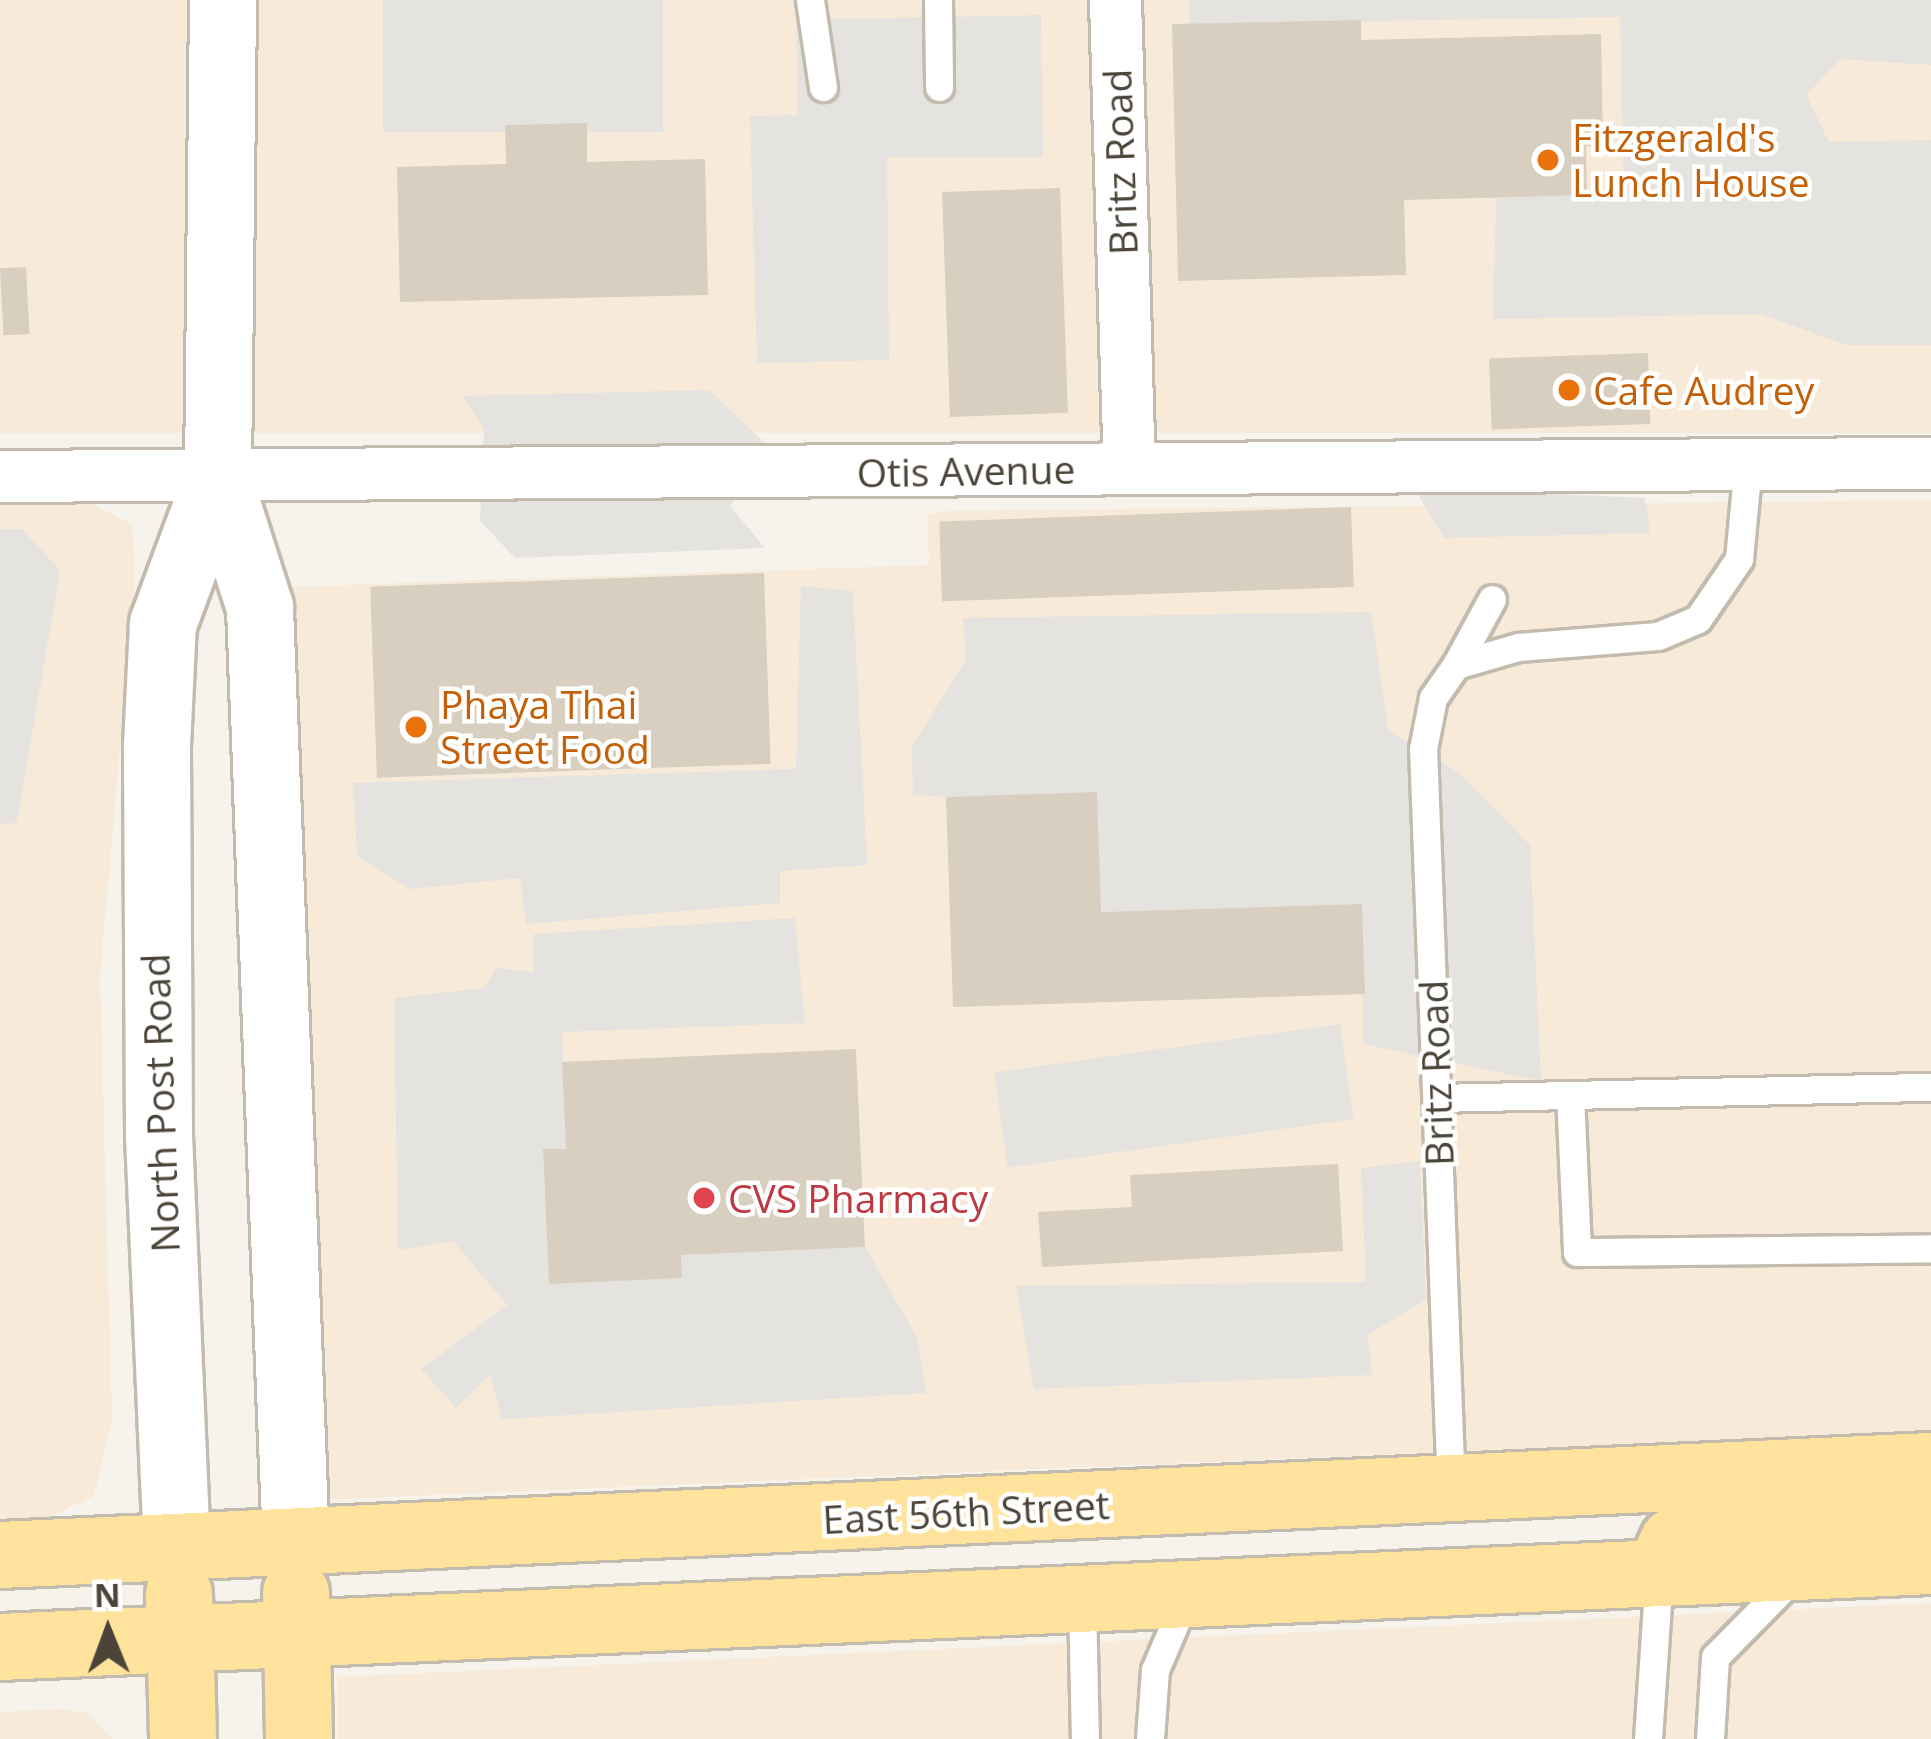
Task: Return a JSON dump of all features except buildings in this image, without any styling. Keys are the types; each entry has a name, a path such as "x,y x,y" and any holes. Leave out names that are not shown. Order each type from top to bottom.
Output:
{"main road":[{"name":"East 56th Street","path":"0,1555 1931,1466"},
{"path":"1187,1595 1214,1565 1259,1549 1432,1538 1449,1522 1451,1490"},
{"path":"1658,1574 1673,1542 1708,1526 1931,1508"},
{"name":"North Post Road","path":"296,1543 299,1739"},
{"name":"North Post Road","path":"177,1548 183,1739"},
{"path":"0,1647 1931,1561"}],"street":[{"name":"North Post Road","path":"223,0 218,476 262,632 296,1543"},
{"name":"Britz Road","path":"1115,0 1129,468"},
{"name":"Otis Avenue","path":"0,476 1931,464"},
{"name":"North Post Road","path":"177,1548 158,1089 157,746 163,624 218,476"}],"lane":[{"path":"810,0 823,88"},
{"path":"938,0 939,87"},
{"path":"1456,664 1518,647 1658,636 1698,619 1738,559 1748,464"},
{"name":"Britz Road","path":"1451,1490 1424,749 1433,698 1492,599"},
{"path":"1437,1099 1931,1087"},
{"path":"1570,1094 1577,1252 1931,1248"},
{"path":"1710,1739 1715,1657 1804,1567"},
{"path":"1648,1739 1658,1574"},
{"path":"1150,1739 1156,1670 1187,1595"},
{"path":"1082,1600 1085,1739"}],"shaded area":[{"path":"0,0 1931,0 1931,433 0,433"},
{"path":"383,0 663,0 663,132 383,132"},
{"path":"1189,0 1931,0 1931,65 1841,59 1806,95 1829,142 1931,140 1931,345 1846,345 1761,314 1493,319 1496,198 1624,192 1620,17 1190,24"},
{"path":"1041,15 1043,157 887,157 889,360 757,363 750,116 798,115 796,20"},
{"path":"709,390 771,449 730,506 765,548 515,558 480,521 484,429 462,396"},
{"path":"1414,488 1645,498 1650,533 1444,538"},
{"path":"1931,500 1931,1431 317,1500 286,587 929,565 928,514 948,511"},
{"path":"85,501 132,524 135,576 100,977 112,1420 94,1496 45,1519 0,1522 0,502"},
{"path":"0,529 22,529 60,570 17,823 0,824"},
{"path":"801,586 853,591 867,865 780,871 780,903 526,924 520,878 410,889 357,856 353,783 796,769"},
{"path":"1371,612 1388,730 1458,772 1530,845 1541,1081 1363,1044 1362,904 1101,912 948,797 913,795 912,746 966,660 963,618"},
{"path":"795,918 805,1023 562,1032 566,1149 543,1150 549,1283 681,1278 681,1255 865,1247 918,1339 926,1393 502,1419 490,1375 456,1408 421,1369 507,1305 453,1241 398,1250 394,998 484,988 496,968 534,972 534,934"},
{"path":"1340,1024 1353,1119 1008,1168 994,1073"},
{"path":"1420,1161 1426,1299 1368,1335 1372,1375 1034,1389 1016,1286 1366,1282 1361,1168"},
{"path":"1931,1603 1931,1739 338,1739 337,1677"},
{"path":"60,1709 88,1713 113,1739 0,1739 0,1712"}],"place":[{"name":"Fitzgerald's Lunch House","path":"1548,160"},
{"name":"Cafe Audrey","path":"1569,390"},
{"name":"Phaya Thai Street Food","path":"416,727"},
{"name":"CVS Pharmacy","path":"704,1198"}]}
